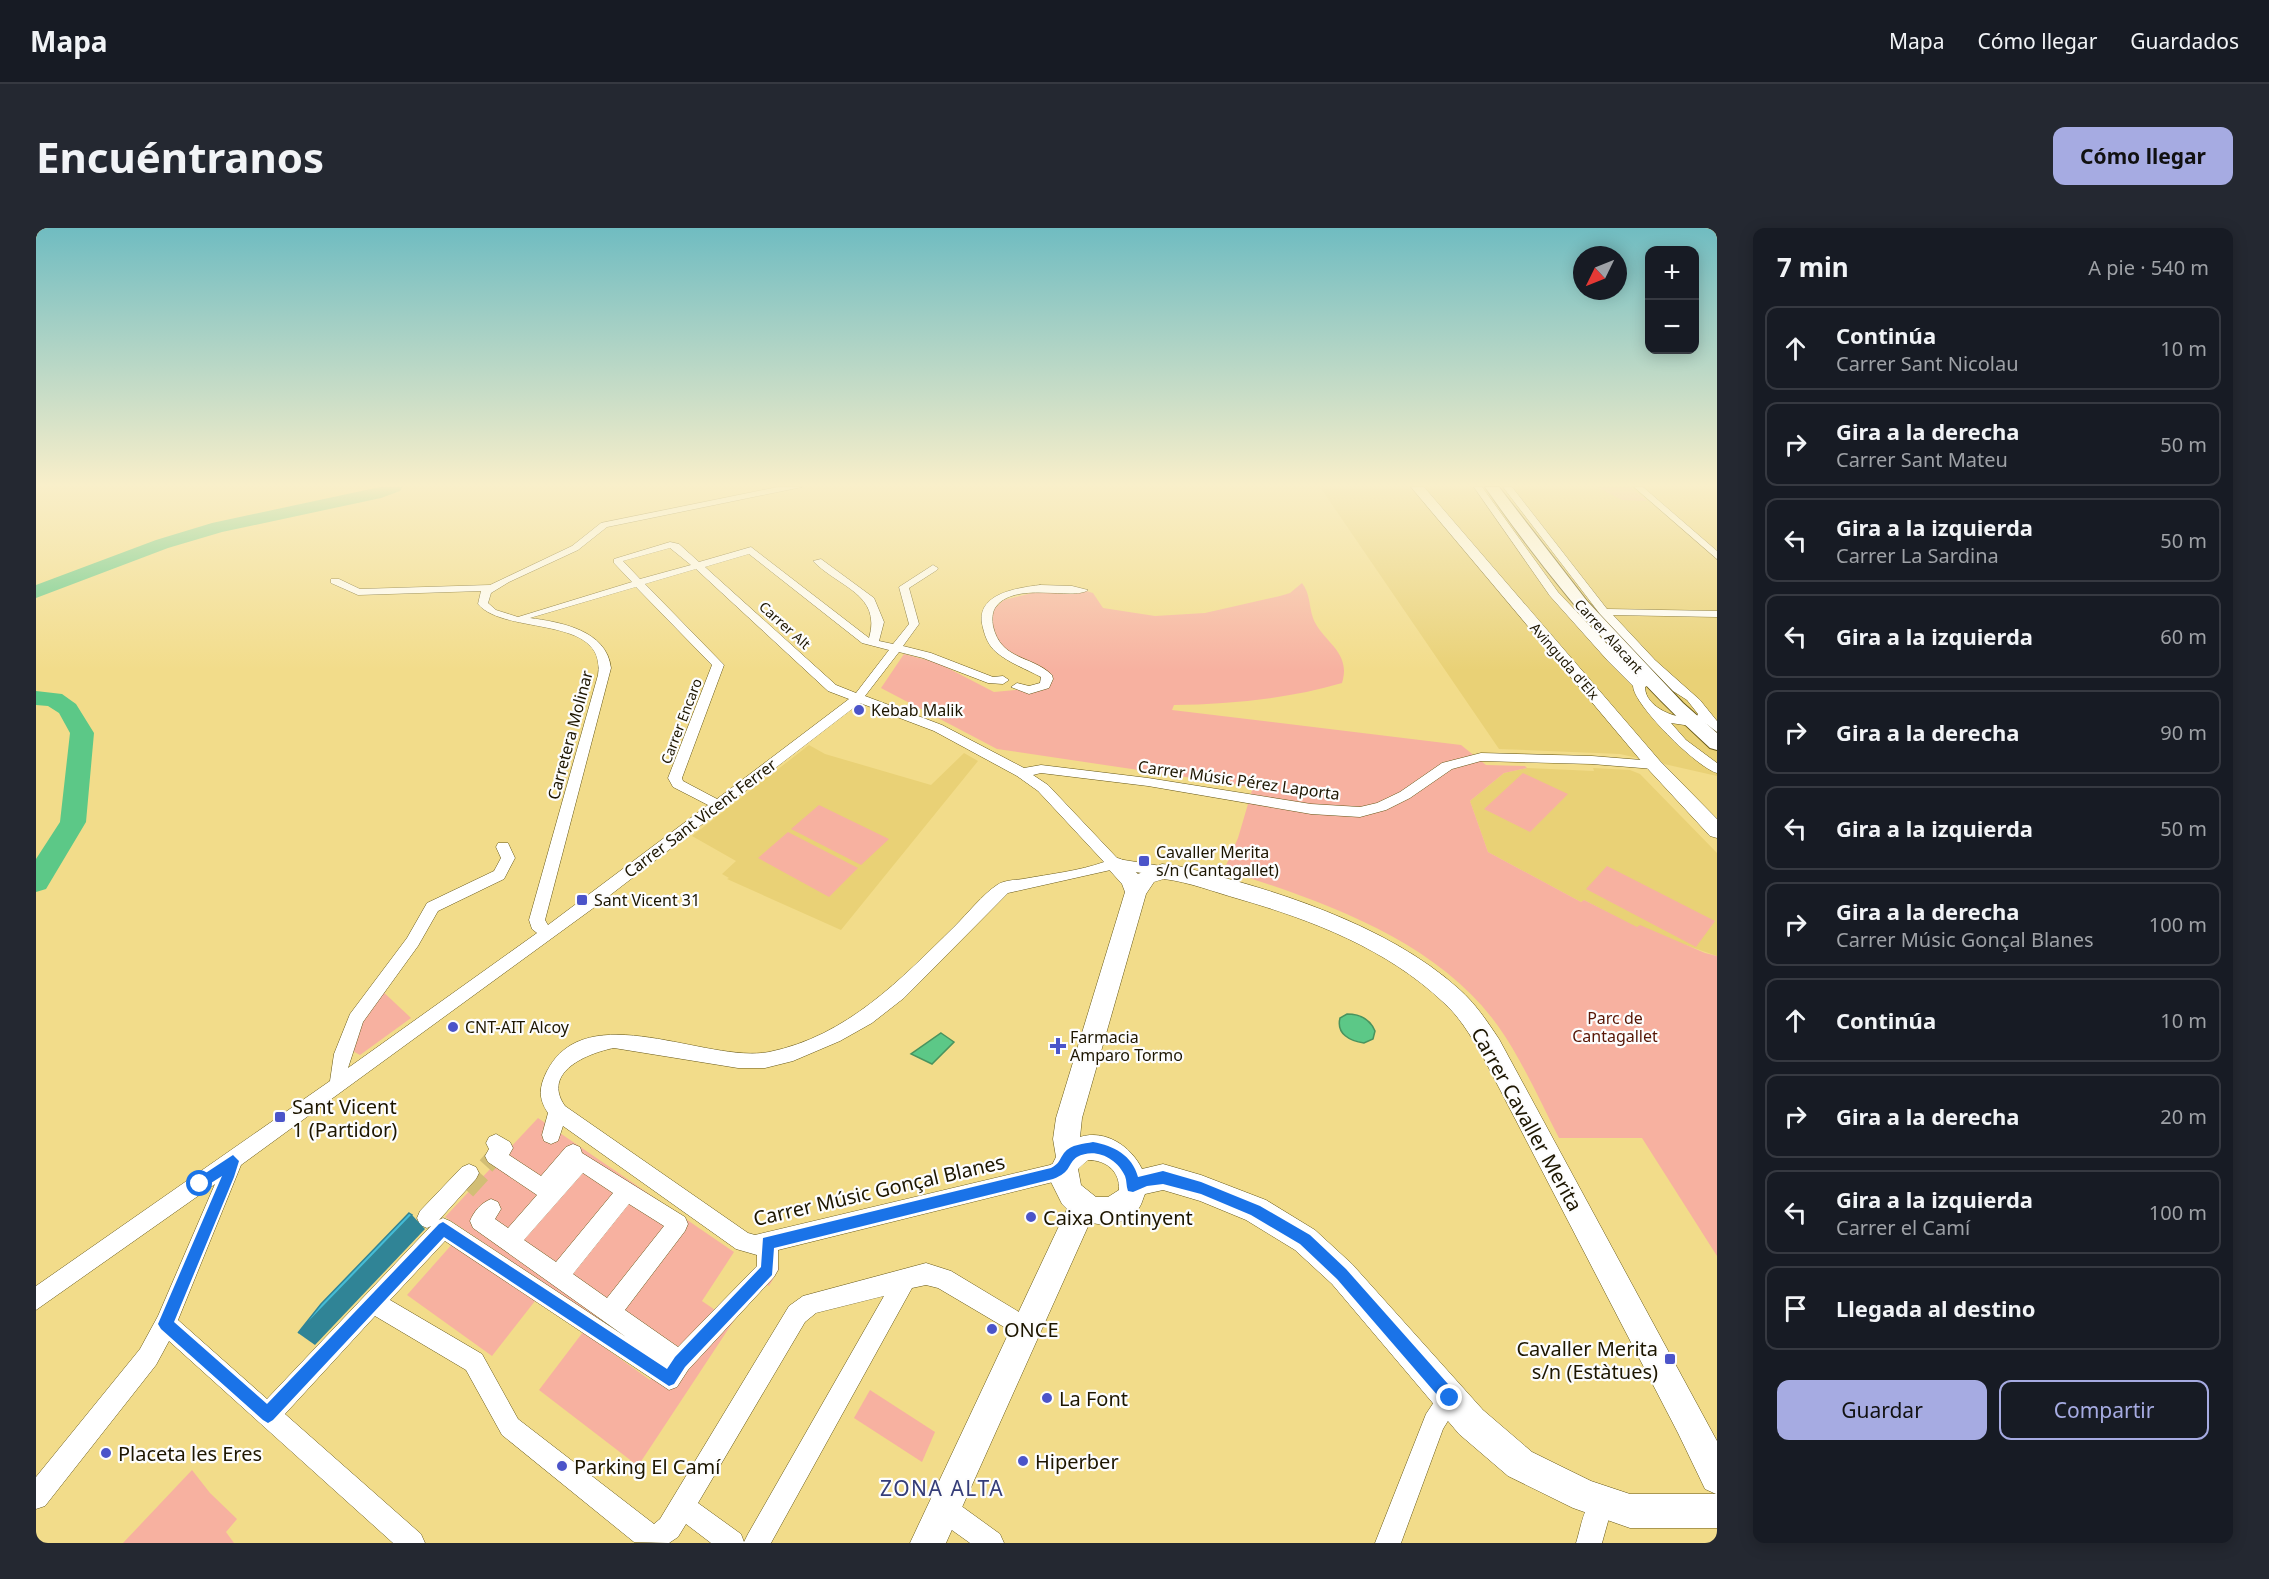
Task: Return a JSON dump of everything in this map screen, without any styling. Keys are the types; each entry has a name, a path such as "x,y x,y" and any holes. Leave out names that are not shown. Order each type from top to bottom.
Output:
{"main road":[{"name":"Carrer Alacant","path":"1537,548 1568,590 1650,680 1715,737"}],"street":[{"path":"335,581 358,592 490,588 574,548"},
{"name":"Carrer Alt","path":"638,583 617,561 661,548"},
{"name":"Carrer Alt","path":"677,548 832,688 938,728 1022,773 1043,788 1114,864"},
{"name":"Avinguda d'Elx","path":"1469,548 1654,765 1717,831"},
{"name":"Carrer Alacant","path":"1522,548 1554,594 1612,659 1650,680"},
{"name":"Carrer Alacant","path":"1555,548 1604,612 1651,662 1700,705 1693,719"},
{"path":"518,619 751,550 866,641 927,655 992,681 1003,680 1017,687 1035,690 1045,685 1046,675 997,647 989,632 986,617 988,609 996,600 1037,587 1083,590"},
{"path":"818,561 870,600 879,622 873,643"},
{"name":"Carrer Sant Vicent Ferrer","path":"36,1299 233,1161 548,933 858,698 914,624 904,587 933,568"},
{"name":"Carrer Encaro","path":"638,583 718,665 675,778 678,784 717,805"},
{"name":"Carretera Molinar","path":"490,588 484,597 486,608 501,616 553,624 581,634 595,646 605,663 604,675 537,920 538,925 548,933"},
{"path":"1604,612 1717,614"},
{"path":"1003,680 1004,672 1012,669 1029,671 1035,677 1032,685 1017,687"},
{"path":"1684,692 1650,680 1640,695 1681,743 1717,769"},
{"path":"1656,711 1693,719"},
{"name":"Carrer Músic Pérez Laporta","path":"1022,773 1041,769 1148,782 1311,809 1360,812 1381,807 1405,795 1446,766 1481,757 1592,760 1654,765"},
{"path":"339,1085 337,1070 347,1040 356,1017 373,991 408,949 432,907 499,875 508,858 503,847"},
{"path":"550,1135 558,1112 550,1100 549,1088 555,1074 564,1060 592,1045 614,1041 638,1043 738,1060 765,1060 793,1054 866,1018 898,993 1004,888 1100,869 1114,864 1131,880 1136,892"},
{"name":"Carrer Cavaller Merita","path":"1114,864 1162,871 1255,896 1372,942 1412,964 1450,994 1466,1010 1490,1046 1690,1421 1717,1477"},
{"path":"1066,1162 1083,1148 1109,1151 1126,1164 1131,1175 1133,1186 1128,1201 1114,1210 1102,1212 1083,1205 1067,1187 1066,1162 1066,1139 1069,1118 1136,892 1147,877 1162,871"},
{"name":"Carrer Músic Gonçal Blanes","path":"558,1112 743,1242 755,1245 1053,1173 1066,1162"},
{"path":"496,1143 503,1148 495,1156 543,1188 573,1153"},
{"path":"36,1497 148,1357 166,1324 233,1161"},
{"path":"509,1242 581,1161 678,1224 610,1312"},
{"path":"427,1218 469,1173"},
{"path":"1133,1186 1155,1178 1169,1179 1223,1196 1284,1225 1324,1255 1450,1398 1483,1433 1520,1464 1604,1503 1639,1511 1717,1511"},
{"path":"558,1276 627,1191"},
{"path":"928,1543 1083,1205"},
{"path":"490,1209 480,1221 680,1362"},
{"path":"268,1415 443,1228 669,1379 680,1362 767,1270 768,1243"},
{"path":"374,1302 474,1362 510,1427 643,1533 656,1537 669,1528 797,1314 811,1304 926,1274 943,1279 1026,1329"},
{"path":"756,1543 905,1280"},
{"path":"166,1324 412,1543"},
{"path":"1388,1543 1434,1422 1450,1398"},
{"path":"1589,1543 1598,1512 1604,1503"},
{"path":"682,1506 732,1543"},
{"path":"944,1509 991,1543"}],"shaded area":[{"path":"1362,548 1717,548 1717,776 1620,754 1499,749"},
{"path":"809,745 825,754 931,785 964,753 978,761 841,930 727,879 729,878 722,874 736,861 692,836"},
{"path":"1527,768 1594,771 1593,768 1630,770 1640,774 1717,853 1717,956 1637,928 1584,900 1581,902 1488,852 1470,801 1504,773"},
{"path":"1347,1014 1360,1016 1367,1020 1375,1031 1373,1039 1364,1043 1345,1036 1339,1024 1340,1018"},
{"path":"941,1033 954,1042 932,1064 911,1054"}],"green space":[{"name":"Parc de Cantagallet","path":"1302,583 1307,591 1317,626 1340,655 1344,672 1342,683 1259,700 1174,705 1172,710 1461,745 1486,765 1525,766 1527,768 1504,773 1470,801 1488,852 1581,902 1584,900 1637,927 1640,925 1717,956 1717,1256 1642,1138 1559,1138 1507,1039 1473,996 1443,970 1410,947 1337,910 1224,870 1238,838 1253,787 997,749 881,688 904,654 938,663 994,692 1035,688 1042,683 1040,675 996,643 989,613 1004,600 1048,589 1083,590 1093,593 1103,608 1155,616 1205,613 1290,593"},
{"path":"1523,773 1568,794 1530,832 1484,809"},
{"path":"819,805 889,839 861,865 791,829"},
{"path":"788,832 858,868 829,897 758,858"},
{"path":"1607,866 1715,921 1696,947 1586,889"},
{"path":"379,988 411,1018 360,1055 347,1048"},
{"path":"538,1118 734,1252 702,1301 718,1312 777,1261 779,1269 769,1286 760,1281 638,1466 539,1390 583,1332 650,1380 661,1361 445,1217"},
{"path":"454,1242 535,1301 492,1356 407,1295"},
{"path":"870,1390 935,1432 922,1462 854,1418"},
{"path":"192,1470 210,1493 237,1519 226,1532 234,1543 123,1543"}],"building":[{"path":"409,1213 412,1215 298,1333 321,1304"}],"waterway":[{"path":"36,592 151,548"},
{"path":"36,698 54,699 68,709 82,733 73,822 36,882"}],"tunnel":[{"path":"486,1166 495,1156"},
{"path":"465,1189 487,1165"}],"place":[{"name":"Kebab Malik","path":"859,710"},
{"name":"Cavaller Merita s/n (Cantagallet)","path":"1144,861"},
{"name":"Sant Vicent 31","path":"582,900"},
{"name":"CNT-AIT Alcoy","path":"453,1027"},
{"name":"Farmacia Amparo Tormo","path":"1058,1046"},
{"name":"Sant Vicent 1 (Partidor)","path":"280,1117"},
{"name":"Caixa Ontinyent","path":"1031,1217"},
{"name":"ONCE","path":"992,1329"},
{"name":"Cavaller Merita s/n (Estàtues)","path":"1670,1359"},
{"name":"La Font","path":"1047,1398"},
{"name":"Placeta les Eres","path":"106,1453"},
{"name":"Hiperber","path":"1023,1461"},
{"name":"Parking El Camí","path":"562,1466"}],"district":[{"name":"ZONA ALTA","path":"942,1488"}],"route":[{"path":"200,1184 233,1161 166,1324 268,1415 443,1228 669,1379 680,1362 767,1270 768,1243 1053,1173 1064,1167 1069,1156 1075,1151 1093,1147 1118,1156 1126,1164 1133,1186 1146,1180 1163,1178 1223,1196 1284,1225 1324,1255 1450,1398"}]}
